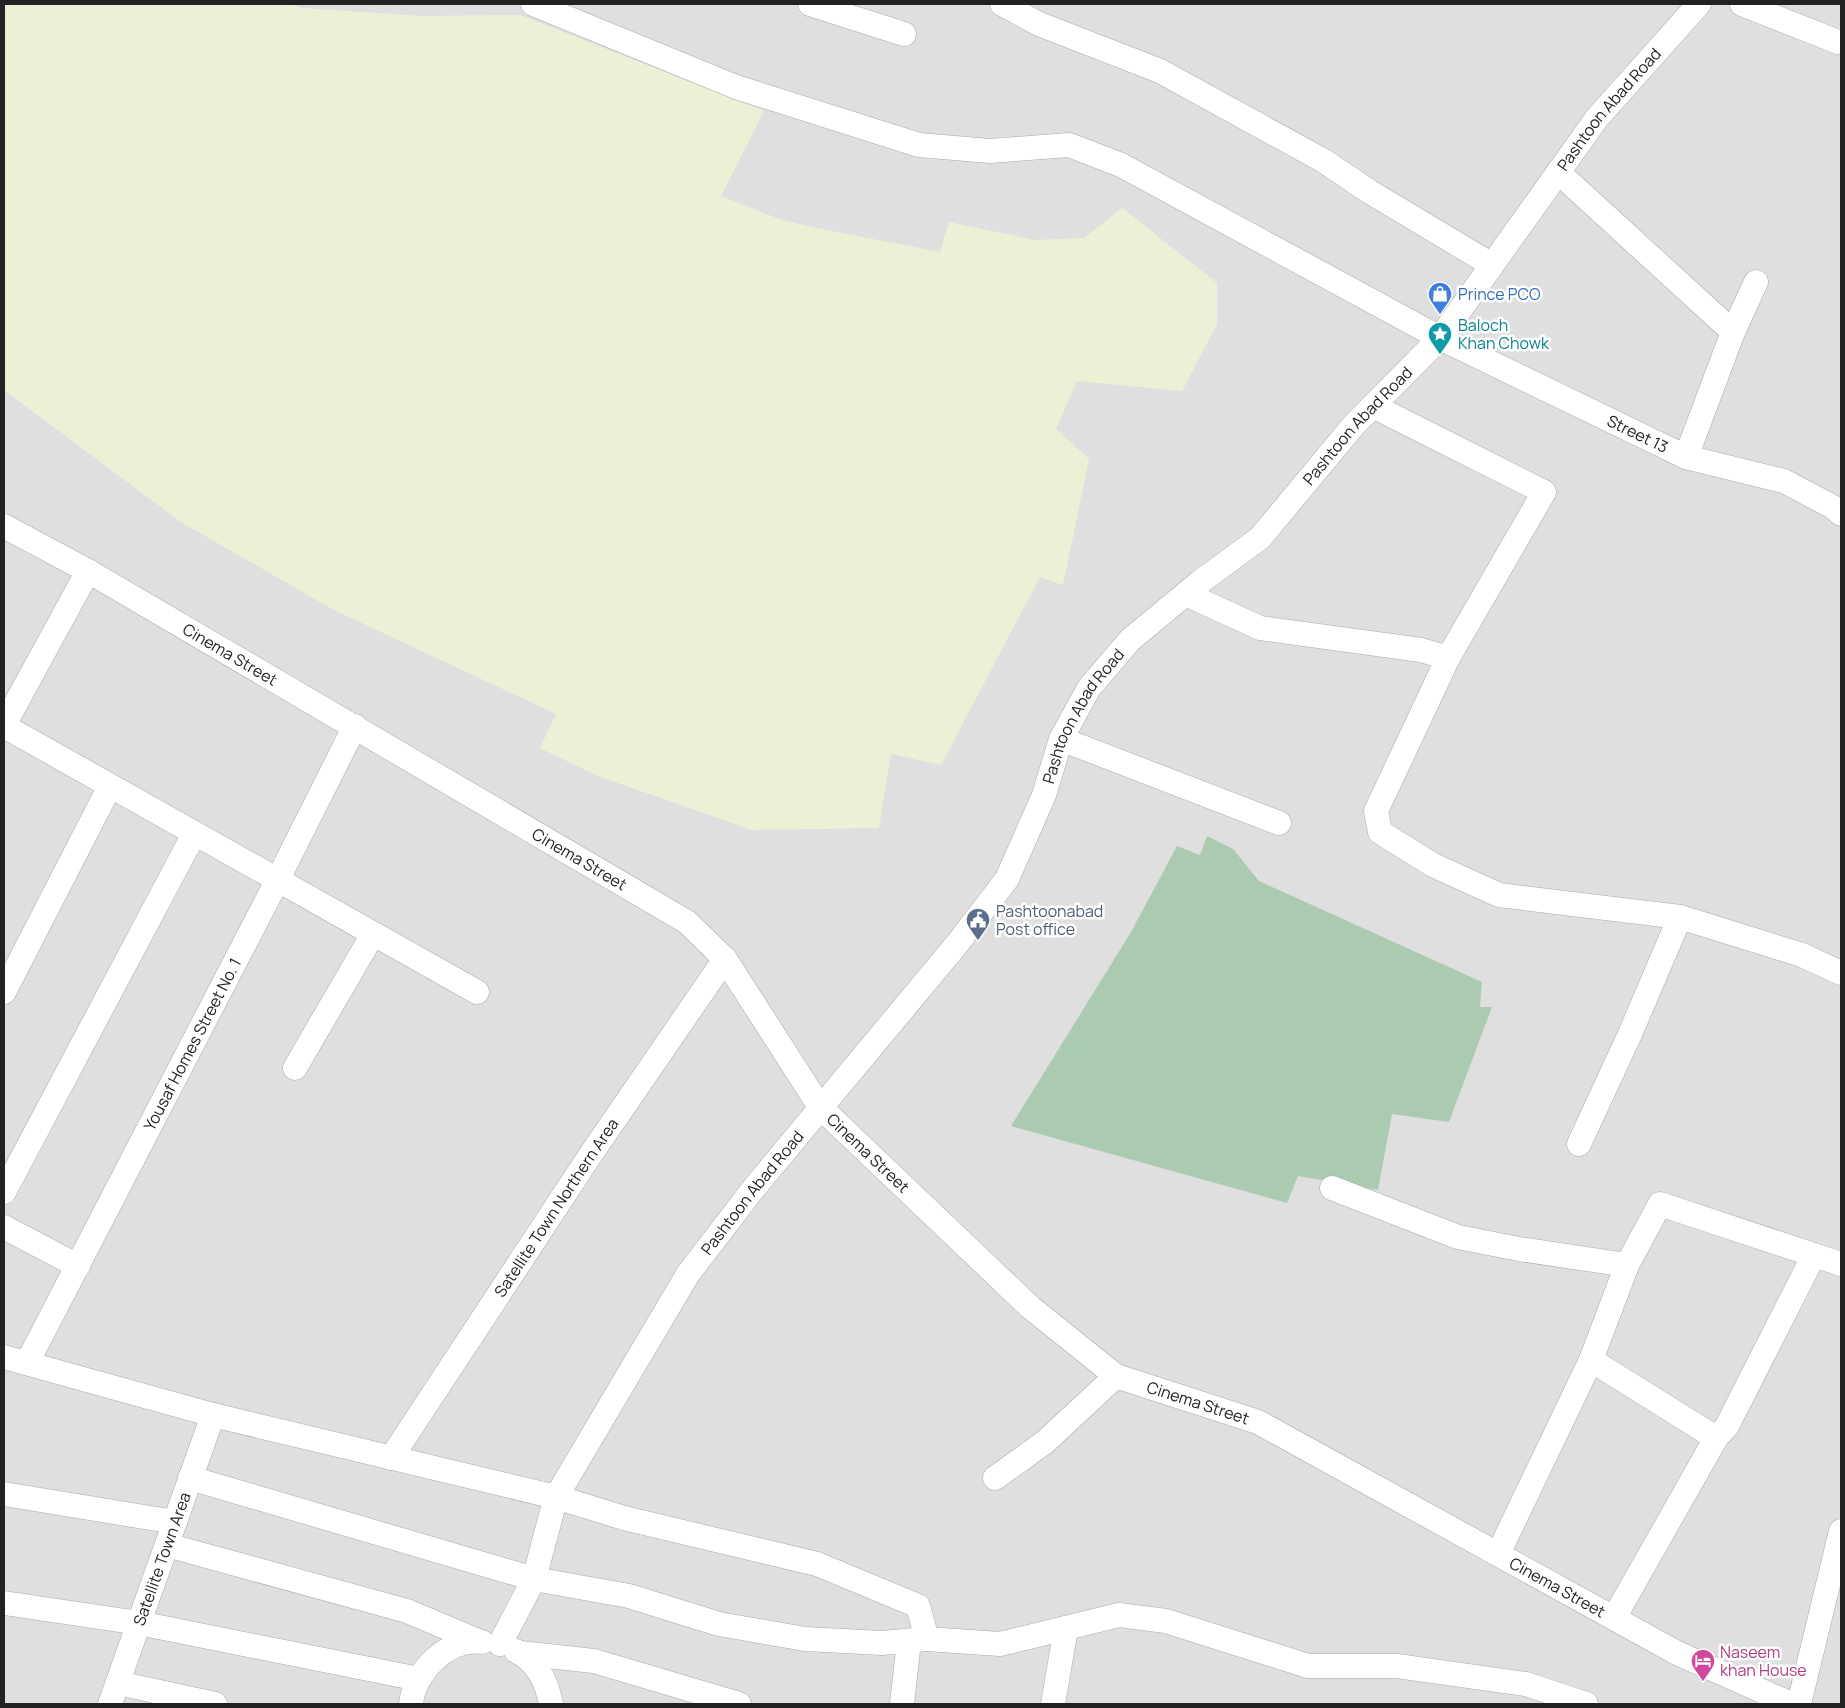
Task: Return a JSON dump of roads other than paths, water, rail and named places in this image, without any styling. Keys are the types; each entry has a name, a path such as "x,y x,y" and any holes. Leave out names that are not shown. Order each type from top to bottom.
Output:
{"street":[{"name":"Street 13","path":"533,4 736,87 919,145 990,152 1069,145 1121,164 1440,338 1686,457 1784,481 1833,507 1841,514"},
{"path":"810,4 904,34"},
{"path":"1002,4 1039,24 1160,71 1324,161 1370,192 1492,265"},
{"name":"Pashtoon Abad Road","path":"499,1646 534,1579 556,1497 688,1274 820,1107 957,944 1006,879 1044,795 1061,739 1089,688 1130,640 1186,594 1260,538 1353,426 1440,338 1597,118 1698,4"},
{"path":"1742,4 1838,42"},
{"path":"1558,172 1733,332"},
{"path":"1686,457 1733,332 1756,282"},
{"path":"1373,406 1544,492 1448,658 1376,811 1380,832 1433,865 1499,895 1680,917 1802,955 1841,973"},
{"name":"Cinema Street","path":"4,526 88,571 687,922 726,960 820,1107 1030,1307 1116,1376 1258,1422 1677,1653 1791,1704"},
{"path":"88,571 4,725 194,834 477,992"},
{"path":"1186,594 1260,628 1421,650 1448,658"},
{"name":"Yousaf Homes Street No. 1","path":"27,1363 278,881 355,726"},
{"path":"1061,739 1279,823"},
{"path":"4,992 110,786"},
{"path":"4,1192 194,834"},
{"path":"1579,1144 1630,1034 1680,917"},
{"path":"295,1068 373,934"},
{"name":"Satellite Town Northern Area","path":"391,1458 590,1157 726,960"},
{"path":"1332,1188 1458,1237 1519,1249 1627,1265"},
{"path":"1498,1554 1591,1360 1627,1265 1660,1204 1841,1264"},
{"path":"4,1226 78,1266"},
{"path":"1614,1618 1716,1438 1726,1426 1814,1255"},
{"path":"4,1357 212,1415 556,1497 624,1518 817,1564 918,1606 918,1640 902,1704"},
{"path":"1591,1360 1716,1438"},
{"path":"995,1478 1045,1442 1116,1376"},
{"name":"Satellite Town Area","path":"114,1694 212,1415"},
{"path":"190,1478 534,1579 629,1596 719,1624 805,1639 882,1642 918,1640 1000,1644 1119,1615 1166,1621 1308,1666 1397,1666 1526,1684 1586,1704"},
{"path":"4,1494 175,1522"},
{"path":"1799,1704 1840,1543"},
{"path":"167,1545 407,1611 499,1646 537,1668 548,1688 551,1704"},
{"path":"4,1604 139,1623 419,1678"},
{"path":"1053,1704 1066,1628"},
{"path":"411,1704 419,1678 434,1659 440,1655 454,1646 499,1646 594,1662 739,1704"},
{"path":"114,1694 215,1704"}],"place":[{"name":"Prince PCO","path":"1440,315"},
{"name":"Baloch Khan Chowk","path":"1440,355"},
{"name":"Pashtoonabad Post office","path":"978,941"},
{"name":"Naseem khan House","path":"1703,1682"}]}
